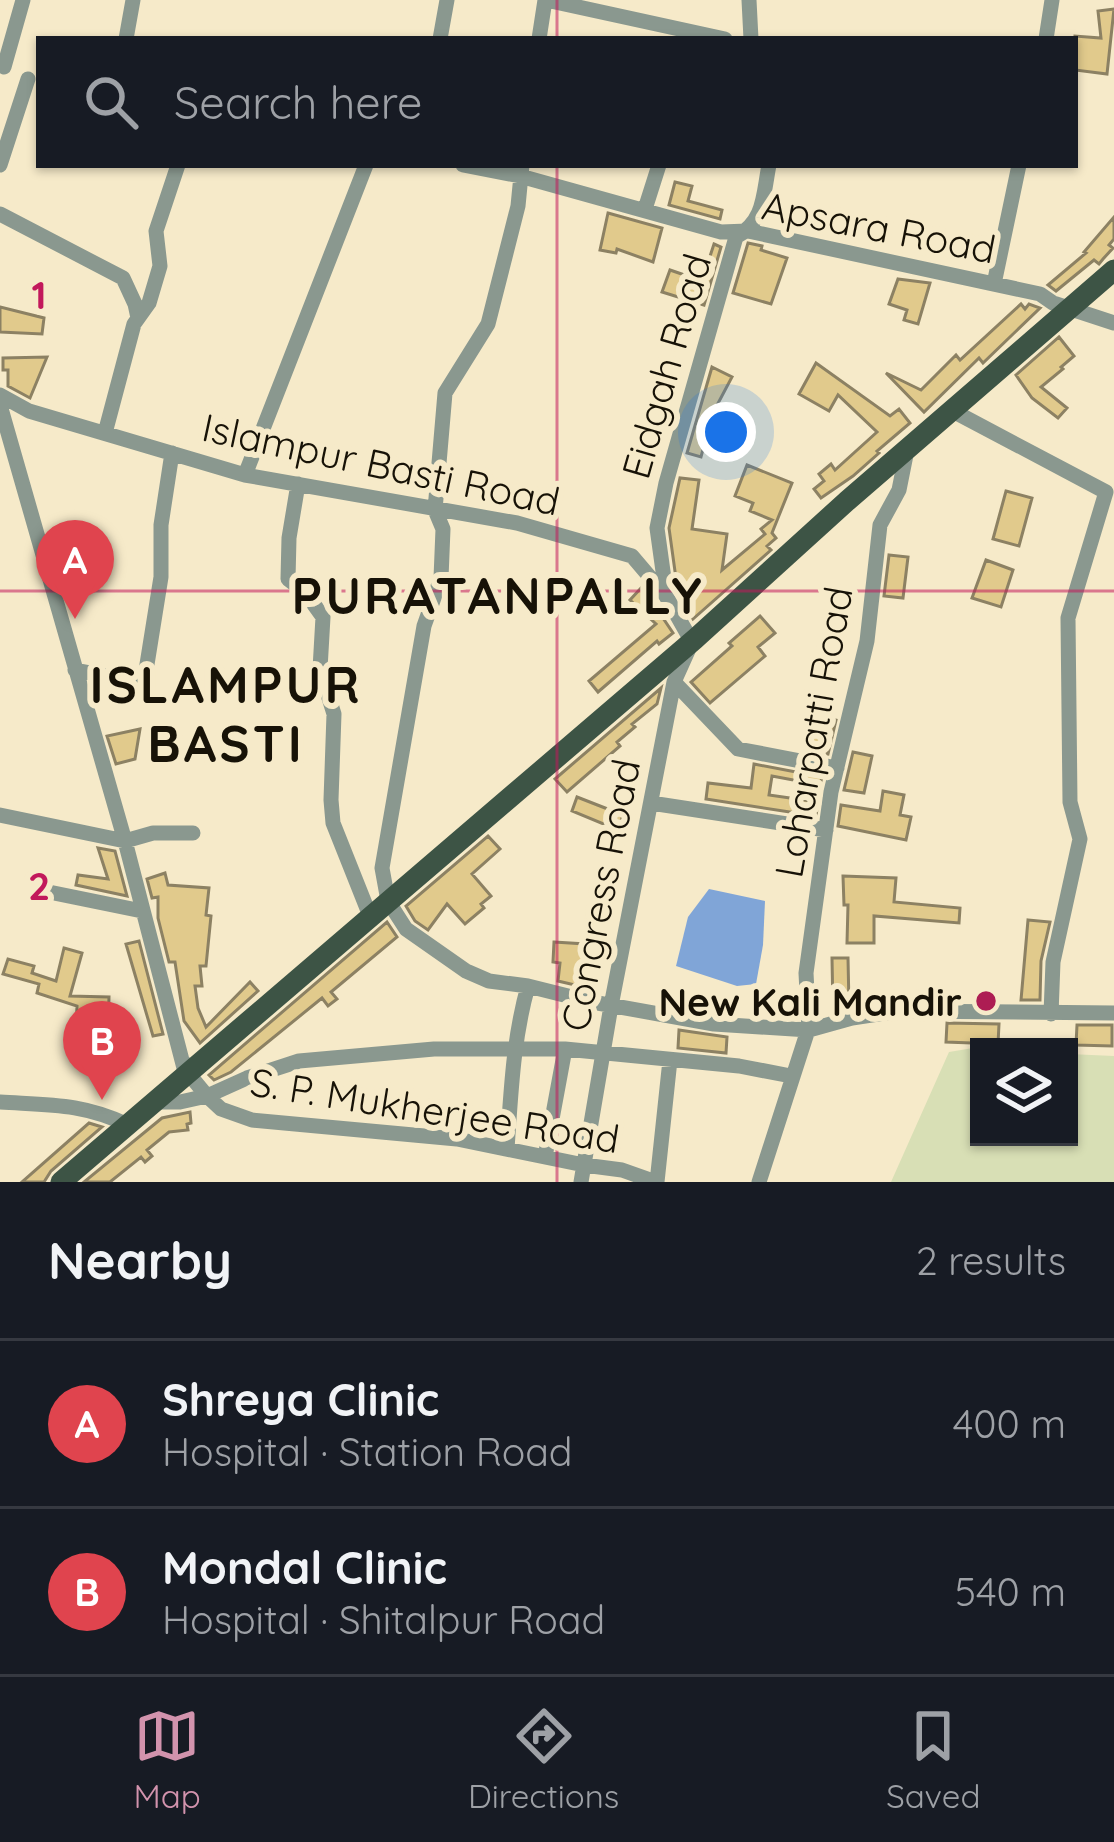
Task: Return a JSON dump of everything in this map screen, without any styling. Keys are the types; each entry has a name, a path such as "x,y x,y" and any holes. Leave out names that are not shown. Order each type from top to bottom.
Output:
{"main road":[{"path":"62,1182 154,1102 186,1066 388,902 692,642 1114,270"}],"street":[{"path":"0,165 33,80 2,66 23,0"},
{"path":"127,36 133,0"},
{"path":"441,36 447,0"},
{"path":"539,36 545,0 695,36"},
{"path":"749,0 751,36"},
{"path":"1046,36 1052,0"},
{"path":"106,433 134,324 149,303 160,266 156,231 177,168"},
{"path":"245,475 365,168"},
{"path":"645,209 657,168"},
{"name":"Eidgah Road","path":"666,596 657,528 666,482 736,237 757,220 768,168"},
{"path":"994,284 1018,168"},
{"path":"521,171 518,206 488,324 445,393 435,510 442,530 441,578 424,626 382,868 388,902 406,929 466,971 489,981 714,1024 808,1030 898,1011 1114,1013"},
{"name":"Apsara Road","path":"521,171 721,232 748,231 1040,294 1053,303 1114,323"},
{"path":"0,214 123,278 138,318"},
{"name":"Islampur Basti Road","path":"0,395 29,411 245,475 517,523 632,556 666,596"},
{"path":"0,405 7,456 76,670 186,1066 207,1096"},
{"path":"951,410 1106,492 1068,618 1070,802 1080,838 1053,962 1051,1014"},
{"name":"Loharpatti Road","path":"808,1030 806,974 826,830 867,641 880,525 898,490 907,450"},
{"path":"76,670 144,682 172,453"},
{"path":"298,484 288,579 305,592 323,617 320,669 334,714 333,823 370,916"},
{"path":"666,596 692,642"},
{"name":"Congress Road","path":"582,1173 674,682 692,642"},
{"path":"674,682 738,749 837,768"},
{"path":"651,803 826,830"},
{"path":"0,815 125,841 153,833 193,833"},
{"path":"44,891 142,911"},
{"path":"507,1149 514,1049 528,986"},
{"path":"758,1182 808,1030"},
{"path":"154,1102 207,1096 299,1060 434,1048 565,1049 740,1066 791,1076"},
{"path":"544,1156 565,1049"},
{"path":"656,1182 670,1060"},
{"name":"S. P. Mukherjee Road","path":"207,1096 221,1109 252,1120 457,1139 544,1156 582,1173 622,1170 656,1182"},
{"path":"0,1102 83,1107 128,1125"}],"green space":[{"path":"970,1048 970,1146 1078,1146 1078,1054 1114,1056 1114,1182 891,1182 949,1052"}],"water":[{"path":"709,889 765,901 756,984 737,986 676,966 688,917"}],"building":[{"path":"1114,9 1107,74 1078,70 1078,36 1101,38 1098,11"},
{"path":"675,182 692,186 688,201 722,210 720,219 669,205"},
{"path":"608,213 662,228 653,262 617,249 616,253 600,250"},
{"path":"1114,217 1114,239 1109,245 1113,248 1099,264 1094,260 1056,291 1048,285 1086,253"},
{"path":"748,243 787,258 771,304 733,293"},
{"path":"714,244 721,247 704,305 662,292 670,270 702,281"},
{"path":"898,279 930,283 918,324 904,320 907,310 889,304"},
{"path":"1021,304 1025,309 1029,304 1040,308 924,412 886,373 921,390 956,355 960,360"},
{"path":"0,307 44,318 42,334 0,332"},
{"path":"1059,337 1074,356 1041,387 1067,408 1058,418 1032,398 1016,375"},
{"path":"47,357 30,398 8,386 3,358"},
{"path":"816,363 890,416 899,409 910,423 853,476 821,498 814,489 824,481 819,474 831,464 835,470 877,432 838,395 829,411 799,394"},
{"path":"712,367 732,377 706,426 701,457 687,453"},
{"path":"747,465 792,483 772,533 776,538 767,546 771,550 693,619 678,593 669,528 680,478 699,480 692,529 727,534 722,570 765,534 761,529 772,520 750,511 753,503 735,496"},
{"path":"1006,491 1032,498 1019,546 993,539"},
{"path":"889,555 908,557 903,598 884,596"},
{"path":"986,560 1013,570 1001,607 972,598"},
{"path":"642,587 673,633 657,641 598,692 589,681 656,624 630,600"},
{"path":"760,616 775,633 758,647 765,656 710,703 691,682"},
{"path":"661,688 657,704 632,724 635,727 617,742 620,746 567,792 555,779"},
{"path":"816,715 836,720 828,754 805,750"},
{"path":"140,729 135,759 116,764 107,736"},
{"path":"853,752 872,756 864,793 844,790"},
{"path":"754,764 822,777 820,785 772,776 769,795 818,802 816,816 706,799 708,783 751,788"},
{"path":"883,791 904,795 900,815 911,817 906,840 838,826 841,805 880,811"},
{"path":"577,797 623,815 618,830 572,811"},
{"path":"488,836 500,849 472,874 491,896 481,904 484,908 465,924 447,904 428,930 415,921 406,906"},
{"path":"98,848 115,851 127,896 76,885 78,875 108,879"},
{"path":"165,873 168,885 209,888 206,966 200,966 202,986 195,986 206,1027 250,982 258,991 200,1043 184,1021 175,962 169,962 158,897 152,898 147,879"},
{"path":"843,876 896,878 894,902 960,908 959,923 874,916 874,943 847,943"},
{"path":"1028,920 1050,922 1041,961 1040,1000 1021,1000"},
{"path":"387,922 397,937 331,992 337,999 328,1006 322,998 231,1072 214,1080 209,1075"},
{"path":"139,941 163,1034 153,1036 126,944"},
{"path":"554,942 585,944 579,986 558,981 560,963 553,962"},
{"path":"64,948 82,953 70,996 109,997 108,1031 76,1030 77,1006 37,993 39,984 3,974 8,959 34,966 32,973 56,981"},
{"path":"832,958 848,958 849,1006 835,1010 833,1010"},
{"path":"947,1023 999,1024 998,1038 946,1042"},
{"path":"1077,1025 1112,1025 1112,1046 1078,1045"},
{"path":"679,1030 727,1037 726,1053 678,1048"},
{"path":"190,1112 188,1130 169,1132 147,1150 152,1156 145,1162 141,1157 110,1182 84,1182 162,1118"},
{"path":"89,1123 102,1127 44,1182 22,1182"}],"place":[{"name":"Shreya Clinic","path":"75,619"},
{"name":"New Kali Mandir","path":"986,1001"},
{"name":"Mondal Clinic","path":"102,1100"}],"district":[{"name":"PURATANPALLY","path":"498,595"},
{"name":"ISLAMPUR BASTI","path":"226,713"}]}
